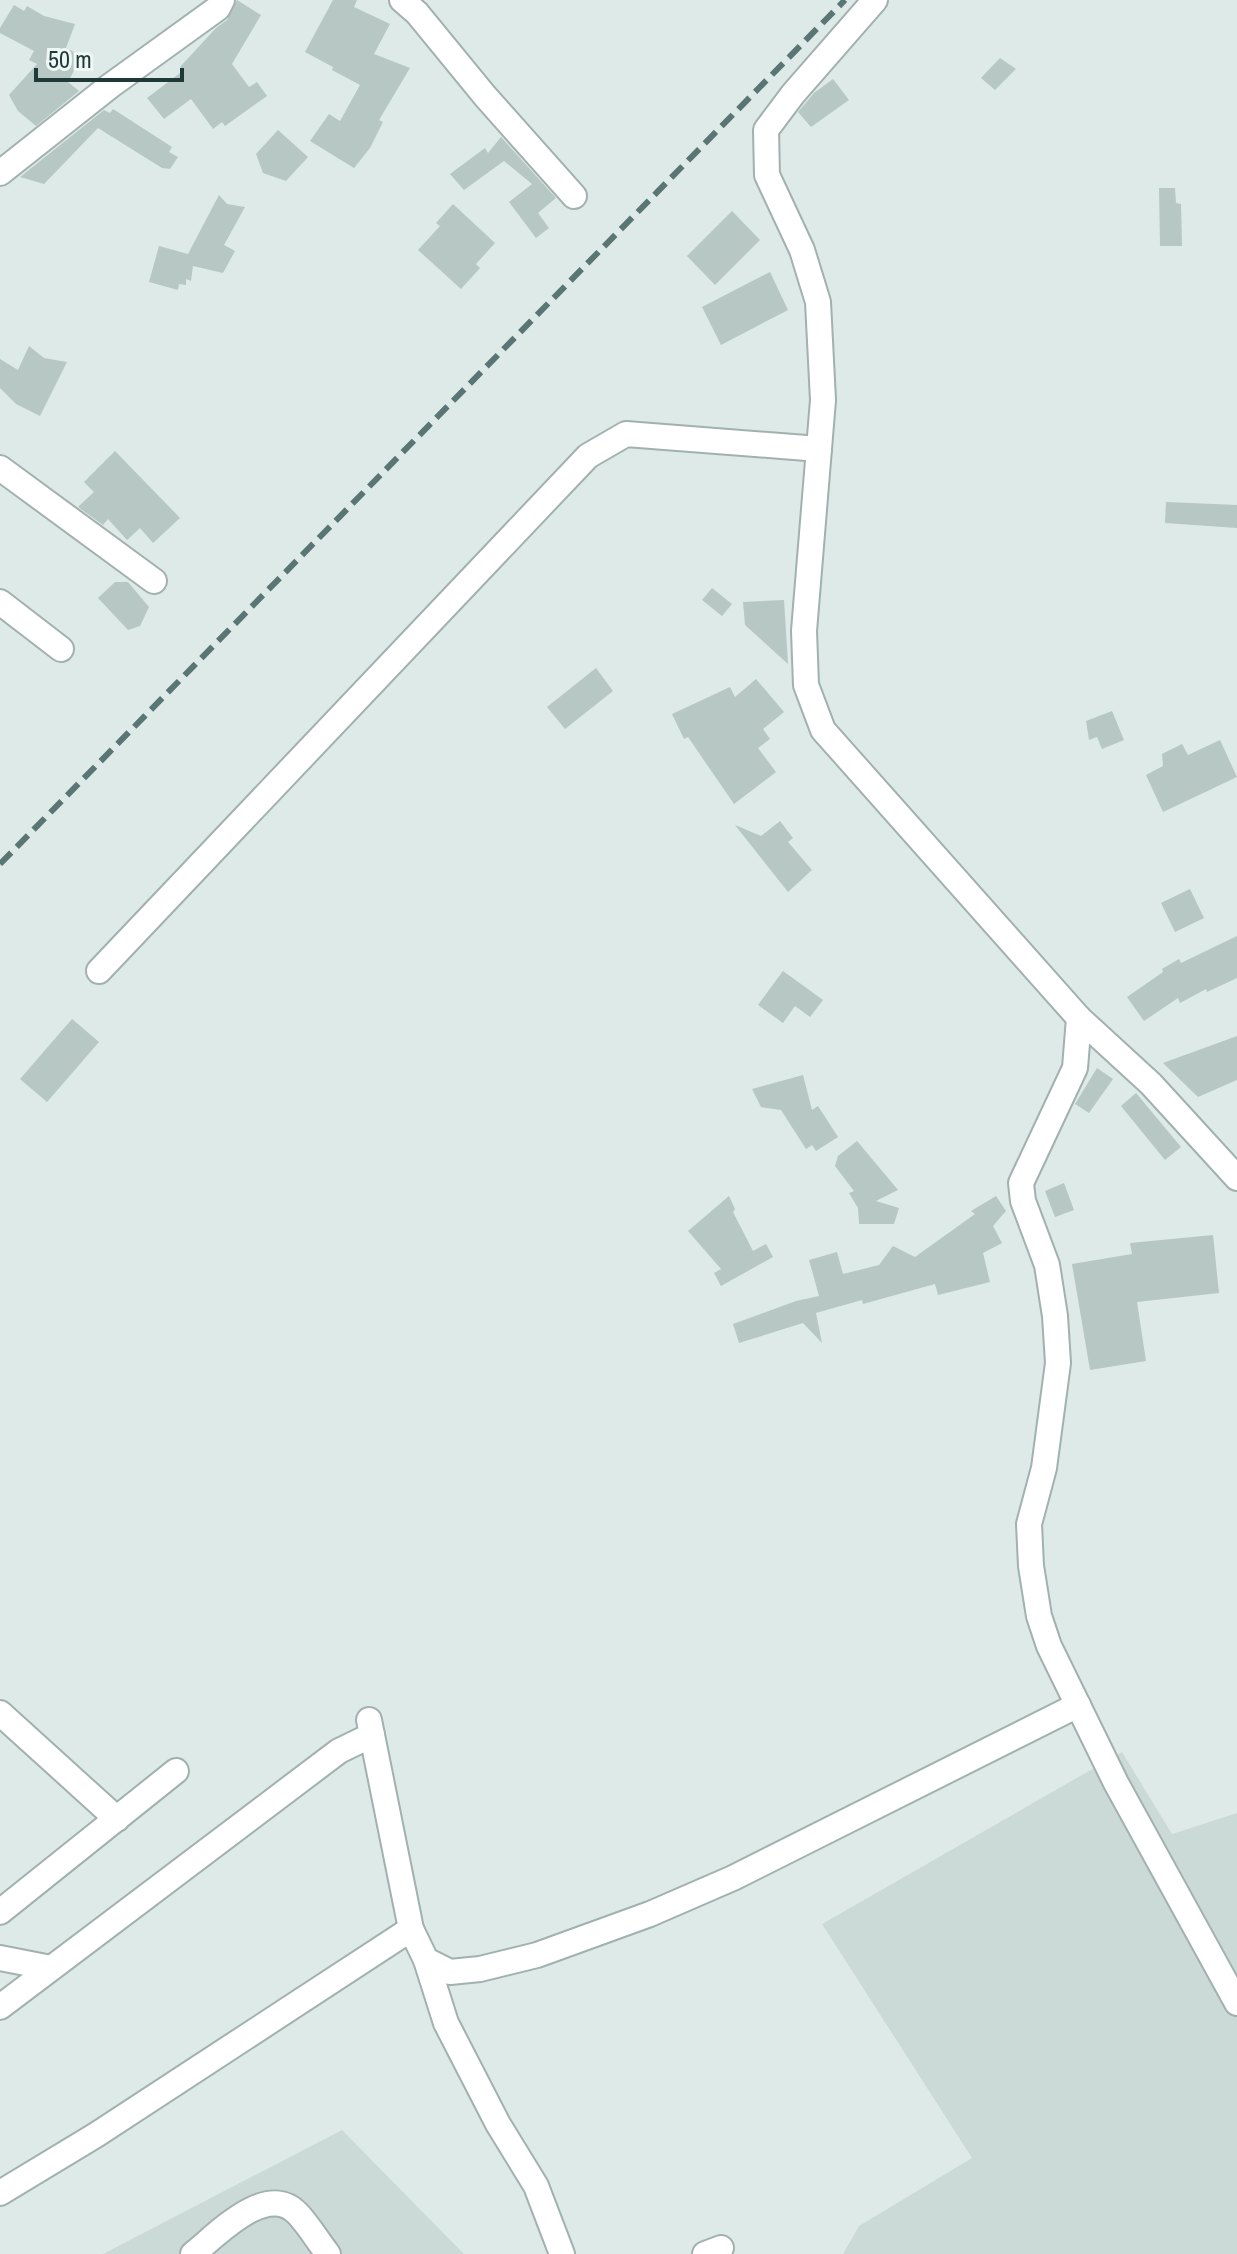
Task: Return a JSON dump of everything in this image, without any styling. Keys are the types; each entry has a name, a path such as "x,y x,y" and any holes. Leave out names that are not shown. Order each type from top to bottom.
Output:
{"street":[{"path":"0,173 110,86 218,8 222,0"},
{"path":"402,0 417,13 462,70 574,196"},
{"path":"875,0 793,94 766,130 767,175 802,250 818,302 823,400 804,631 806,685 823,730 1079,1018 1151,1084 1237,1178"},
{"path":"99,971 588,456 626,434 819,449"},
{"path":"0,468 154,581"},
{"path":"0,602 61,649"},
{"path":"1079,1018 1075,1068 1021,1183 1023,1201 1047,1265 1058,1363 1044,1468 1029,1524 1031,1566 1039,1616 1049,1646 1078,1705 1179,1900 1237,2003"},
{"path":"426,1960 450,1972 480,1969 537,1955 650,1914 808,1841 1078,1705"},
{"path":"0,1713 117,1819"},
{"path":"0,2007 371,1727 411,1929 426,1960 446,2023 498,2124 536,2186 562,2254"},
{"path":"0,1912 176,1771"},
{"path":"0,2193 96,2135 411,1929"},
{"path":"0,1958 51,1968"},
{"path":"193,2254 247,2211 268,2202 285,2204 297,2213 328,2254"}],"shaded area":[{"path":"1122,1752 1172,1834 1237,1813 1237,2254 843,2254 859,2226 972,2158 822,1924"},
{"path":"342,2130 464,2254 103,2254"}],"building":[{"path":"237,0 261,15 232,64 249,87 257,82 267,96 225,126 222,122 213,129 191,99 164,119 147,98 184,70 180,67 227,20"},
{"path":"333,0 357,0 354,7 390,24 374,54 410,68 379,120 383,122 370,148 354,168 310,141 329,114 340,121 360,85 305,52"},
{"path":"14,5 24,11 27,6 44,16 75,24 66,48 82,56 68,82 79,91 36,126 18,111 9,95 37,64 29,60 34,51 0,33"},
{"path":"1000,58 1016,69 995,90 981,78"},
{"path":"833,79 849,100 811,127 798,112 814,93"},
{"path":"113,109 172,147 169,152 178,157 170,169 162,168 98,128 44,184 20,177 104,110 110,113"},
{"path":"278,130 308,157 286,181 263,173 256,154"},
{"path":"501,137 556,198 538,213 549,228 536,238 509,202 532,184 504,161 464,190 450,174 485,148 488,153"},
{"path":"1159,188 1175,188 1176,203 1181,204 1182,246 1160,246"},
{"path":"219,195 227,204 245,207 224,245 235,251 223,273 193,266 191,281 186,279 186,285 179,284 178,290 149,282 159,246 188,254"},
{"path":"453,204 495,243 476,264 480,268 461,289 418,250 440,226 436,223"},
{"path":"732,211 760,240 715,285 687,256"},
{"path":"770,272 788,310 721,345 702,307"},
{"path":"29,346 44,358 67,362 40,416 16,404 0,388 0,359 18,370"},
{"path":"115,451 180,518 153,543 140,528 127,540 108,519 103,525 78,507 94,492 84,482"},
{"path":"1166,502 1237,505 1237,528 1165,523"},
{"path":"115,582 128,582 149,607 140,626 128,630 98,598"},
{"path":"712,588 732,604 722,616 702,600"},
{"path":"784,600 788,664 745,625 743,602"},
{"path":"596,668 613,691 565,729 547,707"},
{"path":"756,679 784,712 763,729 770,739 758,748 776,772 734,804 688,737 684,739 672,714 730,687 735,697"},
{"path":"1112,711 1124,740 1102,749 1097,737 1089,740 1086,721"},
{"path":"1220,740 1237,777 1163,812 1146,775 1163,766 1162,754 1182,744 1188,755"},
{"path":"780,821 793,838 788,842 812,870 788,892 735,825 761,836"},
{"path":"1190,889 1204,918 1175,932 1161,903"},
{"path":"1237,936 1237,978 1180,1003 1178,998 1144,1021 1127,997 1179,959 1181,963"},
{"path":"783,971 823,1000 810,1017 795,1006 783,1023 758,1005"},
{"path":"72,1019 99,1042 47,1102 20,1079"},
{"path":"1237,1036 1237,1080 1198,1097 1163,1063"},
{"path":"1097,1068 1113,1079 1089,1113 1075,1104"},
{"path":"803,1075 812,1110 818,1106 838,1137 816,1151 812,1145 806,1149 781,1110 761,1107 752,1089"},
{"path":"1136,1093 1181,1147 1165,1160 1121,1106"},
{"path":"857,1141 898,1190 876,1201 899,1208 894,1224 859,1224 858,1208 849,1193 854,1191 835,1166 838,1156"},
{"path":"1064,1183 1074,1210 1055,1217 1045,1191"},
{"path":"729,1196 735,1209 733,1212 753,1251 766,1244 773,1257 721,1286 714,1273 721,1269 688,1231"},
{"path":"996,1196 1006,1211 993,1226 1002,1243 983,1253 990,1282 938,1295 935,1284 816,1313 822,1343 803,1323 739,1343 733,1324 819,1296 809,1260 837,1252 843,1274 879,1265 893,1246 915,1257 975,1214 971,1211"},
{"path":"1213,1235 1219,1293 1137,1302 1146,1361 1090,1370 1072,1264 1132,1254 1130,1243"}],"railway":[{"path":"0,864 845,0"}]}
